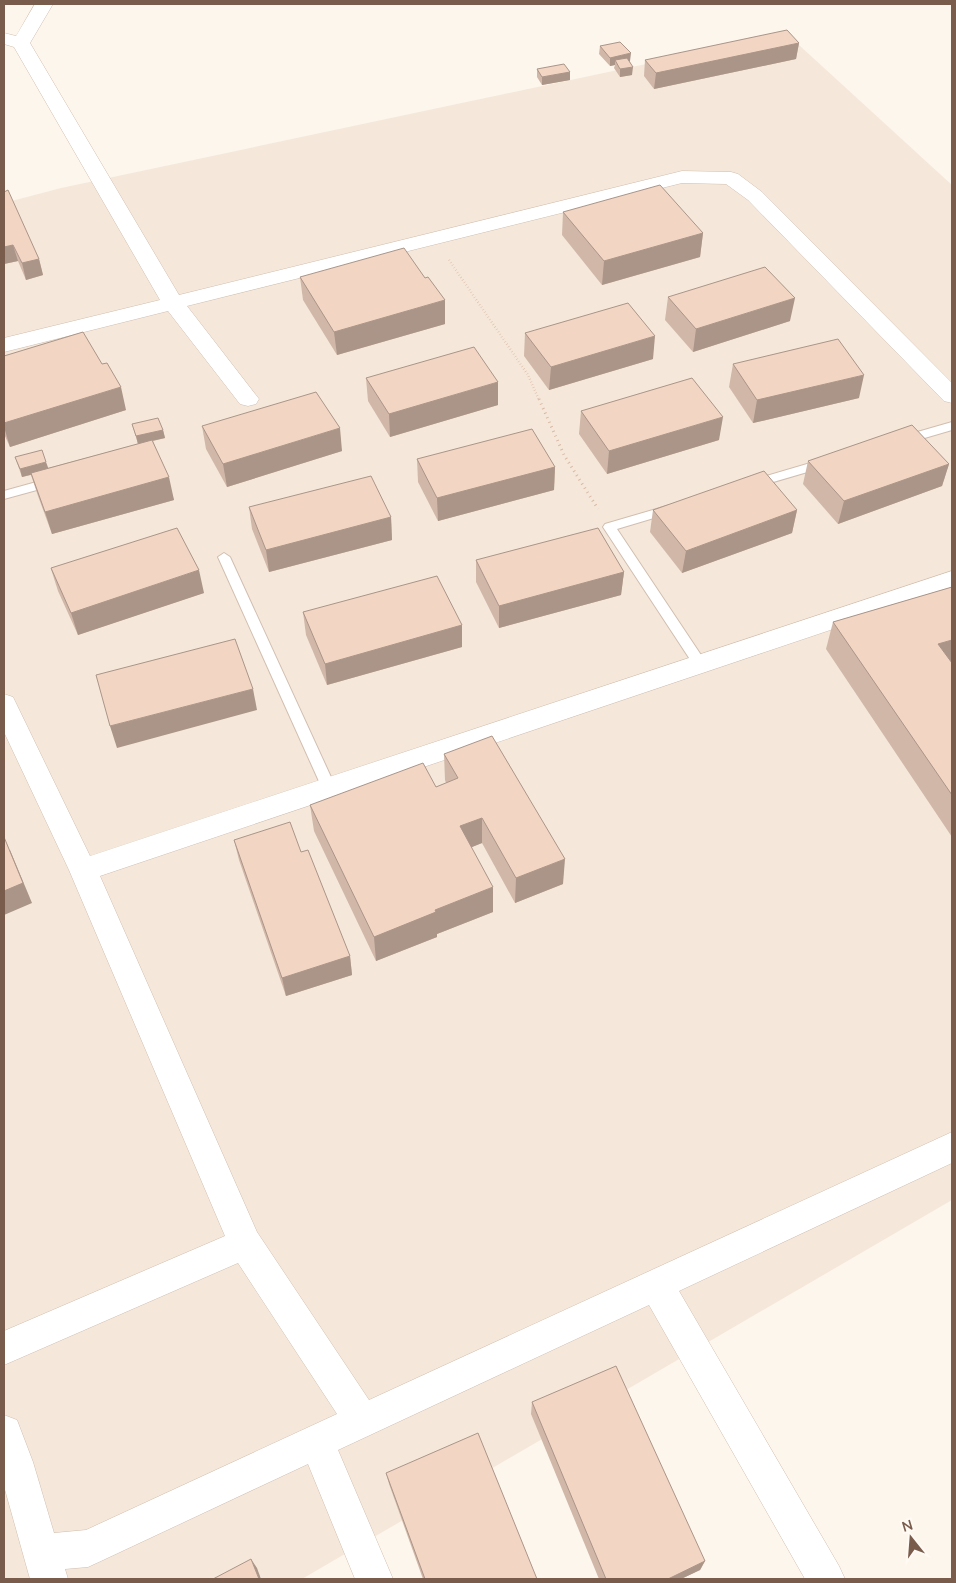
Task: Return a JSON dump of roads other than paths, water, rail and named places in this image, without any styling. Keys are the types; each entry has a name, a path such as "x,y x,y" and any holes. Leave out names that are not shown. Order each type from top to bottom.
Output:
{"street":[{"path":"44,4 13,41 173,303 248,399"},
{"path":"4,345 682,177 731,178 755,196 952,396"},
{"path":"83,870 952,580"},
{"path":"4,704 83,870 245,1244 362,1421"},
{"path":"4,1433 15,1462 45,1566 88,1548 952,1147"},
{"path":"4,1348 245,1244"},
{"path":"656,1284 826,1579"},
{"path":"317,1442 374,1579"}],"lane":[{"path":"895,442 952,426"},
{"path":"742,487 838,459"},
{"path":"4,495 58,480"},
{"path":"685,504 609,527 700,664"},
{"path":"224,557 329,788"}]}
